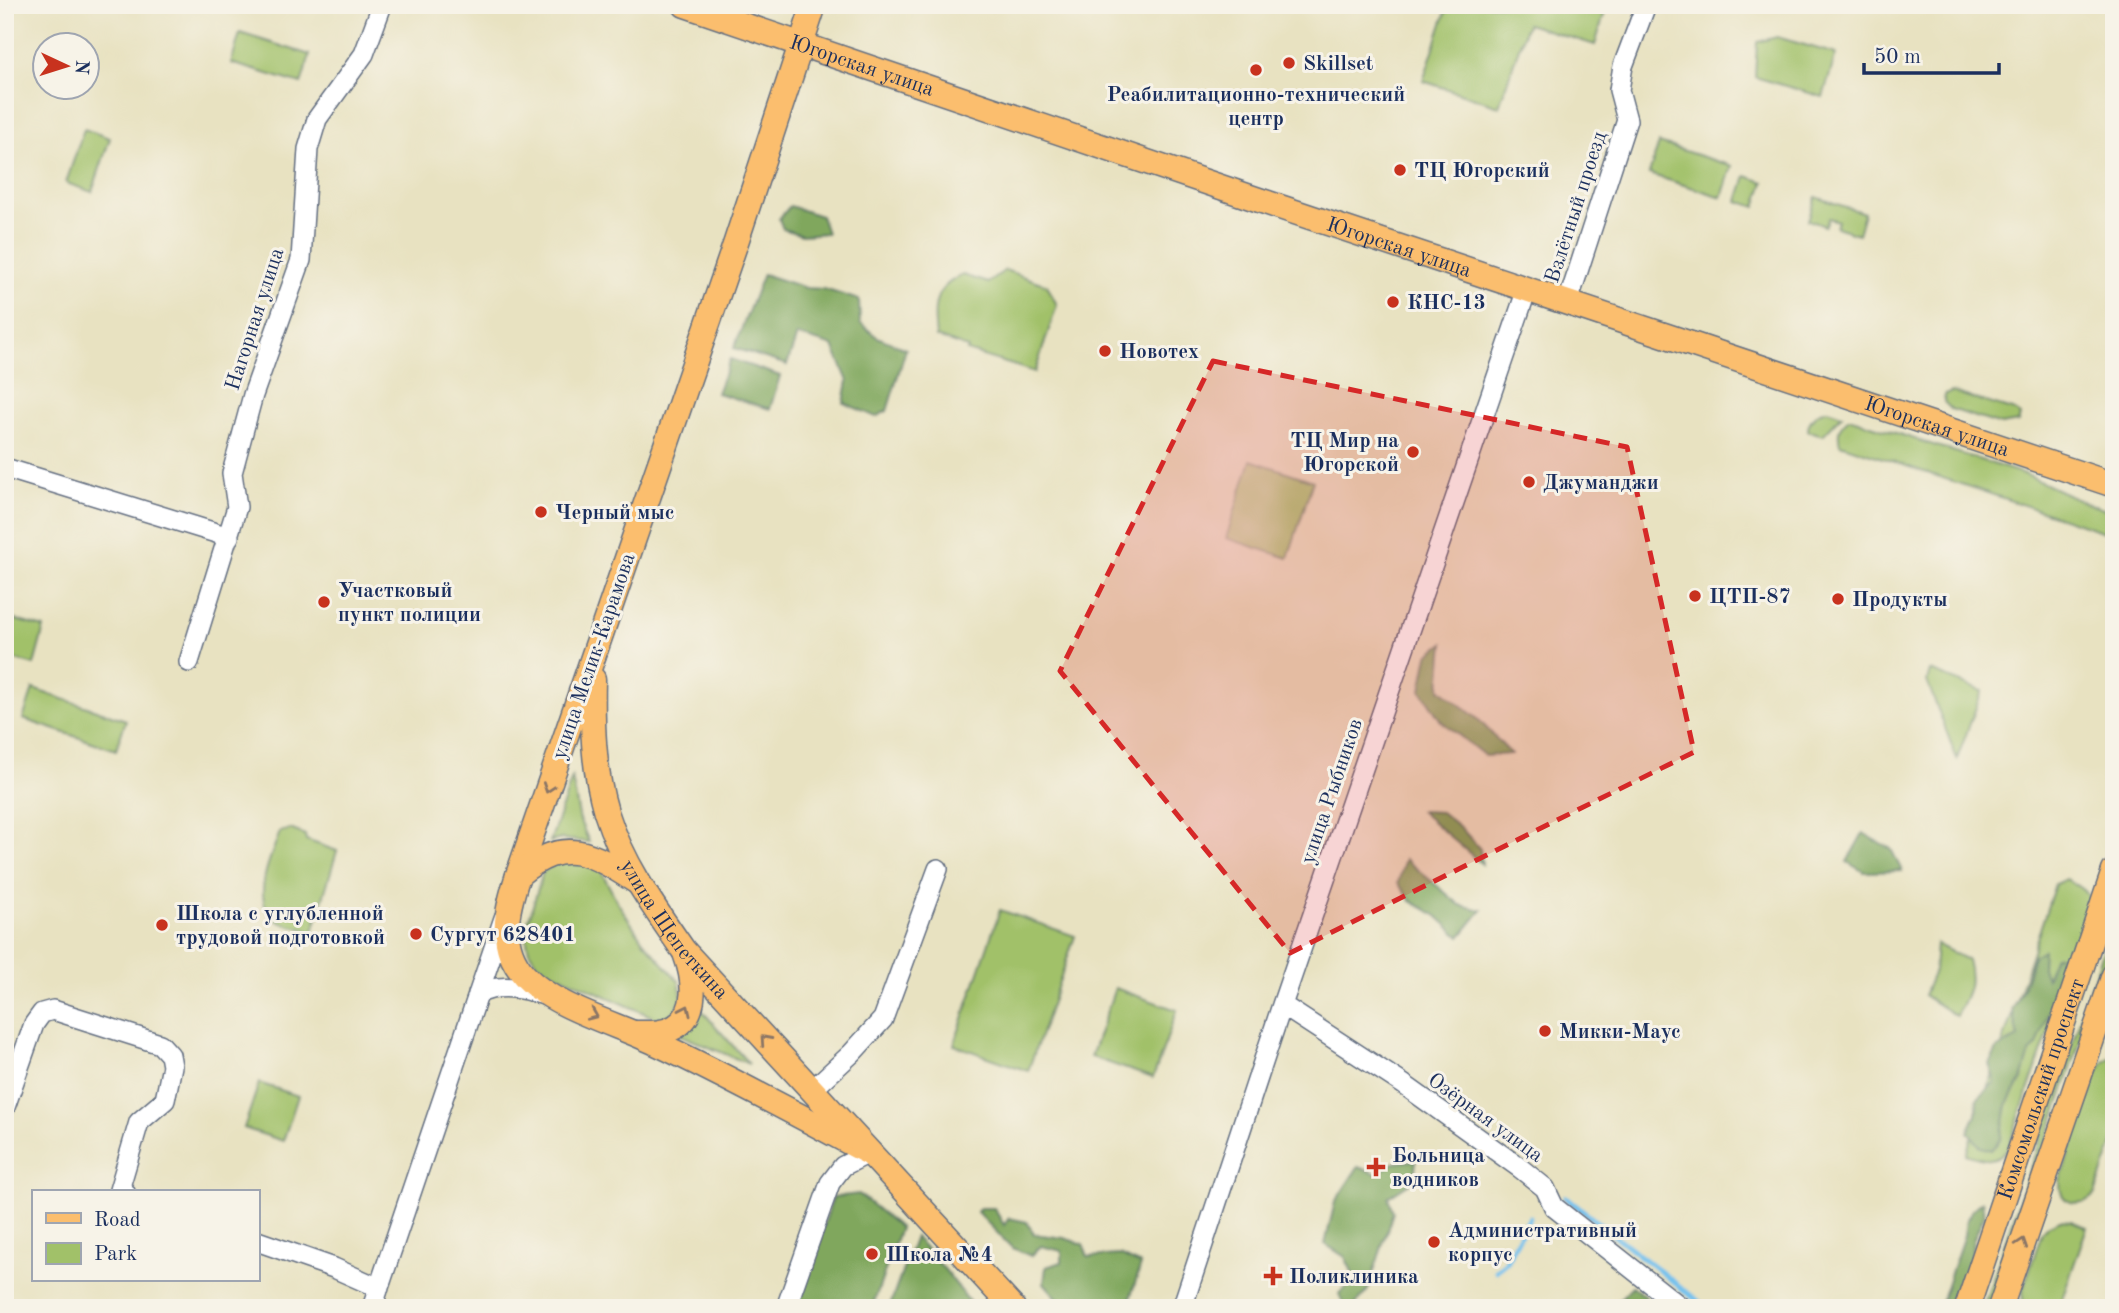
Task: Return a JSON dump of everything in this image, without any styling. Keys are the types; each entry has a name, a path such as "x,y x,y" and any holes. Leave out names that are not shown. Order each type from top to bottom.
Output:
{"main road":[{"name":"Югорская улица","path":"685,5 2114,485"},
{"name":"улица Мелик-Карамова","path":"507,911 814,5"},
{"name":"улица Щепеткина","path":"594,654 594,751 600,788 607,814 638,883 684,951 1013,1308"},
{"path":"518,875 546,855 572,850 606,862 638,883"},
{"name":"Комсомольский проспект","path":"1967,1308 2114,871"},
{"name":"улица Щепеткина","path":"507,911 510,951 516,963 523,975 551,997 698,1063 869,1153"},
{"path":"636,1033 668,1030 687,1014 693,993 693,974 684,951"},
{"name":"Комсомольский проспект","path":"2000,1308 2114,975"}],"street":[{"name":"Нагорная улица","path":"189,662 237,507 232,473 253,395 301,260 308,149 317,119 364,54 382,5"},
{"name":"Взлётный проезд","path":"1568,302 1628,120 1619,90 1623,66 1646,5"},
{"name":"улица Рыбников","path":"1182,1308 1282,1005 1527,289"},
{"path":"5,468 229,537"},
{"path":"811,1091 852,1053 883,1019 939,869"},
{"name":"улица Мелик-Карамова","path":"372,1308 507,911"},
{"path":"478,994 496,987 551,997"},
{"name":"Озёрная улица","path":"1282,1005 1403,1084 1520,1168 1545,1188 1555,1207 1682,1308"},
{"path":"5,1107 34,1024 42,1013 53,1010 160,1044 170,1055 172,1066 165,1100 139,1122 119,1190"},
{"path":"786,1308 830,1183 844,1166 869,1153"},
{"path":"259,1242 334,1268 379,1289"}],"highlighted area":[{"path":"1213,361 1627,447 1694,752 1290,953 1060,671"}],"green space":[{"path":"1448,5 1607,5 1595,45 1527,24 1499,106 1423,81"},
{"path":"240,33 310,55 301,84 231,63"},
{"path":"1777,37 1836,54 1823,97 1755,77 1757,42"},
{"path":"84,129 110,138 92,192 66,183"},
{"path":"1659,143 1732,166 1722,197 1649,174"},
{"path":"1746,176 1764,182 1756,207 1738,201"},
{"path":"1816,197 1864,213 1858,234 1836,227 1838,221 1829,218 1825,226 1808,220"},
{"path":"790,206 821,216 827,233 802,235 783,229 779,219"},
{"path":"1005,270 1047,285 1057,305 1035,372 967,351 968,348 936,337 935,308 945,286 963,275 988,283"},
{"path":"763,274 806,288 824,289 859,300 860,323 877,337 906,349 887,411 876,417 844,403 848,381 833,346 797,335 787,365 734,348"},
{"path":"730,359 780,376 770,409 717,393"},
{"path":"1952,392 2015,411 2020,416 2018,422 2001,425 1951,409 1944,402 1945,395"},
{"path":"1827,410 1842,415 1823,435 1808,431 1814,417"},
{"path":"1849,418 2024,474 2114,513 2114,535 1840,444 1840,429"},
{"path":"1251,460 1313,481 1288,558 1226,538"},
{"path":"5,617 44,628 34,665 5,657"},
{"path":"1444,643 1440,689 1478,719 1511,754 1485,756 1441,721 1421,690 1428,655"},
{"path":"1930,671 1982,691 1957,759 1927,681"},
{"path":"33,689 126,720 116,750 23,719"},
{"path":"572,778 580,821 589,842 561,839 550,842"},
{"path":"1420,811 1441,812 1461,828 1480,849 1482,864"},
{"path":"290,829 305,835 306,840 337,851 313,932 276,920 264,901 264,878 272,853 280,832"},
{"path":"1863,833 1891,849 1902,871 1864,872 1847,862"},
{"path":"562,859 600,869 643,941 679,981 682,996 677,1009 666,1018 655,1018 552,972 537,963 529,951 525,932 543,872"},
{"path":"1405,859 1460,905 1482,910 1460,937 1437,916 1411,901 1398,883"},
{"path":"2066,879 2084,890 2092,908 2008,1148 1993,1159 1966,1154 2055,884"},
{"path":"1000,910 1075,936 1028,1071 954,1045"},
{"path":"2114,919 2114,941 1990,1308 1983,1308"},
{"path":"1936,944 1967,960 1969,983 1956,1016 1924,995 1934,971"},
{"path":"2043,950 2042,968 2046,978 2055,956 2063,955 2062,975 2037,1045 2030,1053 2022,1079 2007,1105 2001,1139 1991,1150 1981,1147 1968,1132 1976,1115 1977,1099 1995,1082 1989,1064 1998,1048 2018,1038 2012,1009 2024,986 2033,956"},
{"path":"1115,988 1177,1010 1153,1078 1091,1057"},
{"path":"697,1005 749,1064 678,1034"},
{"path":"2114,1056 2114,1141 2095,1194 2082,1202 2072,1202 2064,1197 2060,1180 2097,1073 2104,1061"},
{"path":"259,1083 298,1096 283,1141 244,1128"},
{"path":"1416,1160 1414,1180 1388,1197 1393,1212 1368,1290 1353,1308 1346,1308 1339,1294 1355,1278 1345,1257 1325,1244 1335,1202 1358,1167 1377,1174 1393,1163"},
{"name":"Школа №4","path":"859,1194 900,1228 872,1308 797,1308 833,1197"},
{"path":"1982,1201 1984,1215 1973,1241 1971,1258 1954,1308 1939,1308 1964,1235 1966,1221 1972,1210"},
{"path":"980,1208 994,1208 1004,1225 1009,1218 1027,1222 1034,1234 1083,1244 1088,1257 1120,1255 1141,1265 1127,1308 1066,1308 1044,1283 1046,1267 1062,1262 1062,1251 1041,1246 1031,1256 1012,1248 977,1212"},
{"path":"2060,1220 2087,1227 2059,1308 2024,1308 2022,1293 2042,1232"},
{"path":"915,1237 945,1270 974,1308 889,1308"},
{"path":"1632,1286 1658,1308 1611,1308"}],"waterway":[{"path":"1565,1197 1707,1308"},
{"path":"1496,1271 1506,1262 1530,1217"}],"place":[{"name":"Skillset","path":"1289,63"},
{"name":"Реабилитационно-технический центр","path":"1256,70"},
{"name":"ТЦ Югорский","path":"1400,170"},
{"name":"КНС-13","path":"1393,302"},
{"name":"Новотех","path":"1105,351"},
{"name":"ТЦ Мир на Югорской","path":"1413,452"},
{"name":"Джуманджи","path":"1529,482"},
{"name":"Черный мыс","path":"541,512"},
{"name":"ЦТП-87","path":"1695,596"},
{"name":"Продукты","path":"1838,599"},
{"name":"Участковый пункт полиции","path":"324,602"},
{"name":"Школа с углубленной трудовой подготовкой","path":"162,925"},
{"name":"Сургут 628401","path":"416,934"},
{"name":"Микки-Маус","path":"1545,1031"},
{"name":"Больница водников","path":"1376,1167"},
{"name":"Административный корпус","path":"1434,1242"},
{"name":"Школа №4","path":"872,1254"},
{"name":"Поликлиника","path":"1273,1276"}]}
